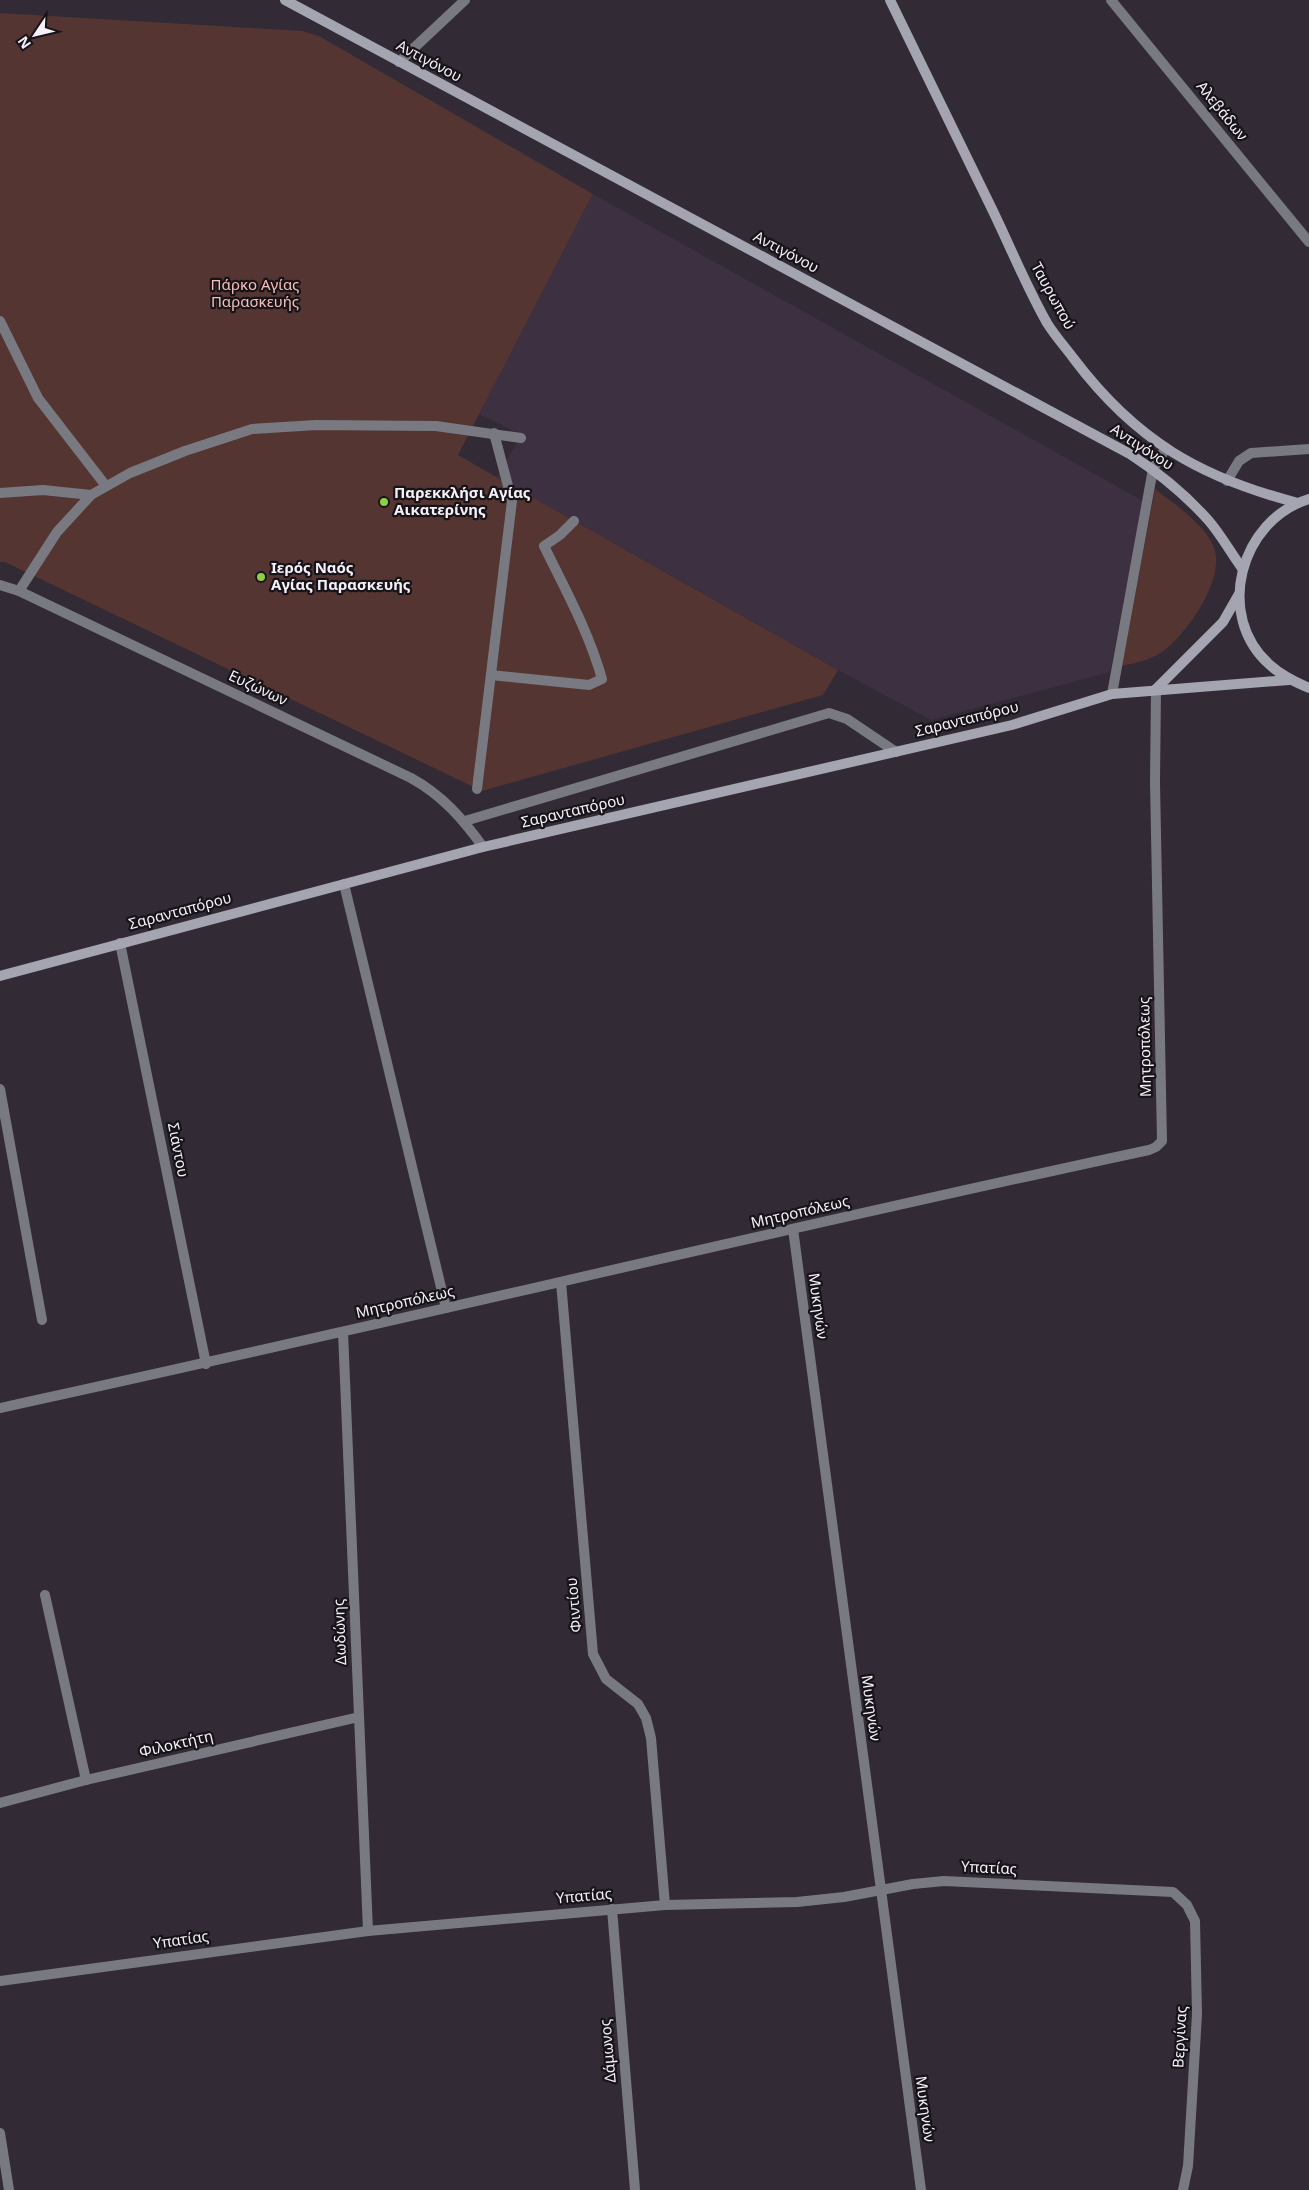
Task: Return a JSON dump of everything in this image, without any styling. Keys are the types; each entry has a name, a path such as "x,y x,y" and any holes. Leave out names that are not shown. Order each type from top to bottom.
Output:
{"main road":[{"name":"Αντιγόνου","path":"285,0 1099,436 1153,469 1183,494 1210,522 1242,568"},
{"name":"Ταυρωπού","path":"890,0 1048,324 1091,381 1125,418 1166,448 1198,467 1227,481 1258,492 1298,502"},
{"path":"1309,499 1298,502 1263,529 1250,547 1242,568 1239,594 1242,620 1253,644 1268,664 1289,680 1309,688"},
{"path":"1156,689 1223,622 1239,594"},
{"name":"Σαρανταπόρου","path":"0,976 483,847 1012,725 1112,694 1156,689 1289,680"}],"street":[{"path":"399,62 465,0"},
{"name":"Αλεβάδων","path":"1110,0 1309,242"},
{"path":"0,321 38,398 106,486"},
{"path":"19,591 57,532 90,495 130,473 176,454 252,429 373,424 436,426 521,438"},
{"path":"477,789 512,501 494,433"},
{"path":"1112,694 1153,469 1166,448"},
{"path":"1227,481 1238,461 1251,453 1309,449"},
{"path":"0,493 43,490 90,495"},
{"path":"491,675 589,685 602,679 597,661 579,618 544,546 560,535 574,521"},
{"name":"Ευζώνων","path":"0,585 19,591 411,778 431,789 464,821 483,847"},
{"name":"Μητροπόλεως","path":"0,1408 206,1364 1156,1147 1162,1141 1155,792 1156,689"},
{"path":"464,821 828,713 847,719 896,752"},
{"path":"344,884 446,1308"},
{"name":"Σιάντου","path":"120,943 206,1364"},
{"path":"0,1089 42,1320"},
{"name":"Μυκηνών","path":"792,1229 921,2190"},
{"name":"Φιντίου","path":"561,1282 593,1654 606,1679 638,1704 646,1718 651,1738 665,1905"},
{"name":"Δωδώνης","path":"342,1332 368,1931"},
{"path":"45,1595 86,1780"},
{"name":"Φιλοκτήτη","path":"0,1803 86,1780 359,1717"},
{"name":"Υπατίας","path":"0,1981 368,1931 665,1905 797,1902 944,1881 1173,1892"},
{"name":"Βεργίνας","path":"1173,1892 1187,1905 1195,1921 1197,2014 1188,2166 1183,2190"},
{"name":"Δάμωνος","path":"612,1909 634,2190"},
{"path":"0,2133 9,2190"}],"shaded area":[{"path":"593,194 1143,501 1110,672 931,720 838,670 497,477 522,435 479,414"}],"green space":[{"name":"Πάρκο Αγίας Παρασκευής","path":"0,13 302,31 319,36 593,194 458,455 838,670 823,695 482,791 5,562 0,562"},
{"path":"1155,489 1190,516 1206,533 1215,551 1216,564 1208,593 1182,634 1162,652 1153,657 1122,666"}],"place":[{"name":"Παρεκκλήσι Αγίας Αικατερίνης","path":"384,502"},
{"name":"Ιερός Ναός Αγίας Παρασκευής","path":"261,577"}]}
